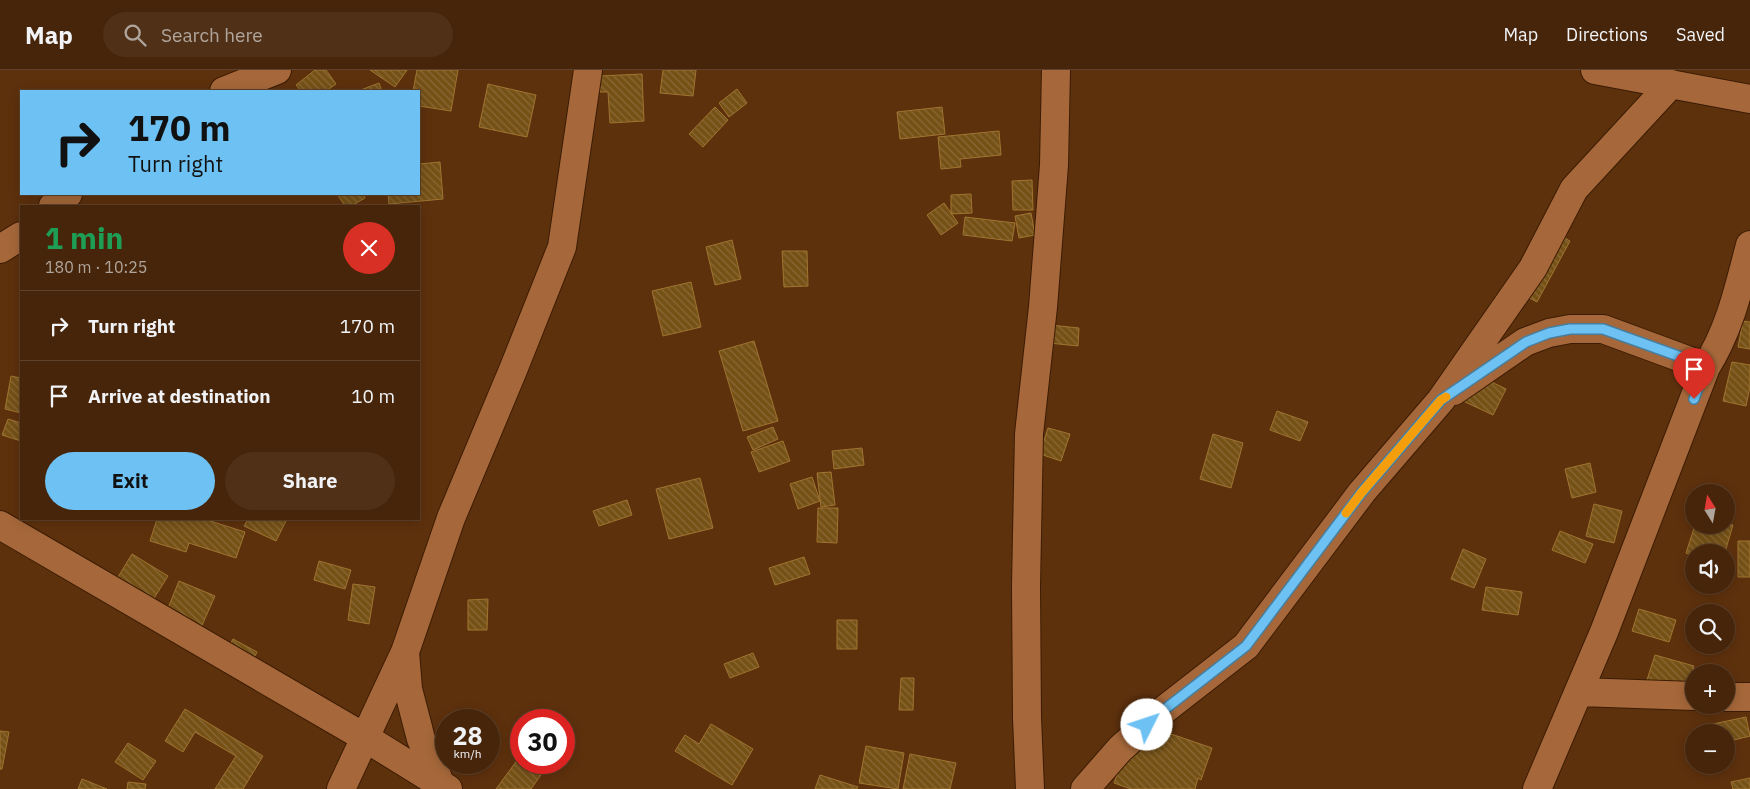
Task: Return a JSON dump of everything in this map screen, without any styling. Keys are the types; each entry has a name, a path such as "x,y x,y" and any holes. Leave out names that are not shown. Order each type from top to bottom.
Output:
{"street":[{"path":"226,90 276,70"},
{"path":"341,789 404,652 451,518 562,247 588,70"},
{"path":"1030,789 1027,718 1026,586 1029,434 1043,307 1054,165 1056,70"},
{"path":"1595,70 1750,99"},
{"path":"1085,789 1120,750 1160,713 1246,646 1362,492 1441,400 1533,268 1574,189 1671,84"},
{"path":"54,205 67,195"},
{"path":"0,249 20,237"},
{"path":"1537,789 1604,632 1706,366 1718,348 1736,303 1750,245"},
{"path":"1441,400 1526,342 1549,333 1570,329 1603,329 1706,366"},
{"path":"6,532 364,737 445,787"},
{"path":"404,652 408,689 422,739 445,787"},
{"path":"1578,692 1685,696"},
{"path":"1735,697 1750,697"}],"building":[{"path":"315,70 326,70 336,84 327,90 300,90 296,85"},
{"path":"370,70 407,70 395,87"},
{"path":"417,70 458,70 451,111 420,106 420,90 413,90"},
{"path":"663,70 696,70 693,96 660,93"},
{"path":"642,74 644,121 610,123 608,92 600,92 600,76"},
{"path":"379,83 382,90 361,90"},
{"path":"488,84 536,95 527,137 479,127"},
{"path":"737,89 747,103 729,117 719,103"},
{"path":"715,107 728,120 703,147 689,134"},
{"path":"942,107 945,134 900,139 897,112"},
{"path":"999,131 1001,155 960,159 961,167 941,169 938,137"},
{"path":"440,162 443,199 389,204 388,195 420,195 420,164"},
{"path":"1032,180 1033,210 1013,210 1012,181"},
{"path":"971,194 972,213 951,214 951,195"},
{"path":"338,195 364,195 365,198 353,205 344,205"},
{"path":"944,203 958,223 941,235 927,215"},
{"path":"1031,213 1035,235 1019,238 1015,216"},
{"path":"965,217 1015,223 1012,241 963,235"},
{"path":"1554,232 1570,241 1537,302 1520,293"},
{"path":"732,240 741,279 715,285 706,247"},
{"path":"782,251 807,251 808,286 784,287"},
{"path":"691,282 701,327 663,336 652,291"},
{"path":"1743,321 1750,322 1750,349 1738,347"},
{"path":"1050,325 1079,328 1078,346 1049,343"},
{"path":"754,341 778,421 743,431 719,351"},
{"path":"1732,362 1750,365 1750,387 1746,406 1723,401"},
{"path":"1475,374 1506,389 1493,415 1461,400"},
{"path":"11,376 20,378 20,413 5,409"},
{"path":"1277,411 1308,422 1300,441 1270,430"},
{"path":"8,419 20,423 20,441 2,435"},
{"path":"773,427 778,439 753,450 747,437"},
{"path":"1048,428 1070,434 1061,461 1040,454"},
{"path":"1213,434 1243,443 1231,488 1200,479"},
{"path":"783,441 790,461 759,472 751,452"},
{"path":"862,448 864,465 834,469 832,451"},
{"path":"1590,463 1596,492 1572,498 1565,469"},
{"path":"831,472 835,505 821,507 817,473"},
{"path":"812,477 820,501 798,509 790,484"},
{"path":"700,478 713,528 669,539 656,489"},
{"path":"627,500 632,515 599,526 593,511"},
{"path":"1594,504 1622,511 1614,543 1586,536"},
{"path":"818,508 838,508 837,543 817,542"},
{"path":"157,520 207,520 245,532 236,558 189,543 186,552 150,541"},
{"path":"247,520 286,520 276,541 244,526"},
{"path":"1560,531 1593,544 1585,563 1552,550"},
{"path":"1692,534 1730,534 1727,544 1689,544"},
{"path":"1738,541 1750,541 1750,577 1738,577"},
{"path":"1463,549 1486,559 1474,588 1451,579"},
{"path":"132,554 168,576 151,603 115,582"},
{"path":"804,557 810,574 775,585 769,568"},
{"path":"319,561 351,570 345,589 314,580"},
{"path":"179,581 215,596 199,632 164,618"},
{"path":"353,584 375,587 369,624 348,620"},
{"path":"1486,587 1522,592 1518,615 1482,610"},
{"path":"488,599 487,630 468,630 468,600"},
{"path":"1639,609 1676,620 1669,642 1632,631"},
{"path":"837,620 857,620 857,649 837,649"},
{"path":"233,639 257,652 248,670 223,658"},
{"path":"753,653 759,667 730,678 724,664"},
{"path":"1655,655 1687,664 1685,664 1685,698 1645,686"},
{"path":"901,678 914,678 913,710 899,710"},
{"path":"185,709 263,756 243,789 215,789 236,756 195,732 183,752 165,741"},
{"path":"1746,717 1750,736 1735,740 1735,724 1713,724"},
{"path":"1136,722 1212,748 1201,780 1198,778 1195,789 1131,789 1114,783"},
{"path":"711,724 753,749 732,785 675,751 685,735 699,744"},
{"path":"0,731 9,732 2,769 0,769"},
{"path":"128,743 156,761 143,780 115,762"},
{"path":"866,746 904,753 898,789 859,783"},
{"path":"910,754 956,763 950,789 903,789"},
{"path":"510,770 510,774 542,774 531,789 496,789"},
{"path":"820,775 858,787 857,789 815,789"},
{"path":"1750,778 1750,789 1733,789 1731,782"},
{"path":"82,779 107,789 78,789"},
{"path":"128,782 146,784 145,789 127,789"}],"slow traffic":[{"path":"1346,513 1441,400 1446,397"}],"route":[{"path":"1147,725 1246,646 1362,492 1441,400 1526,342 1549,333 1570,329 1603,329 1706,366 1694,399"}]}
